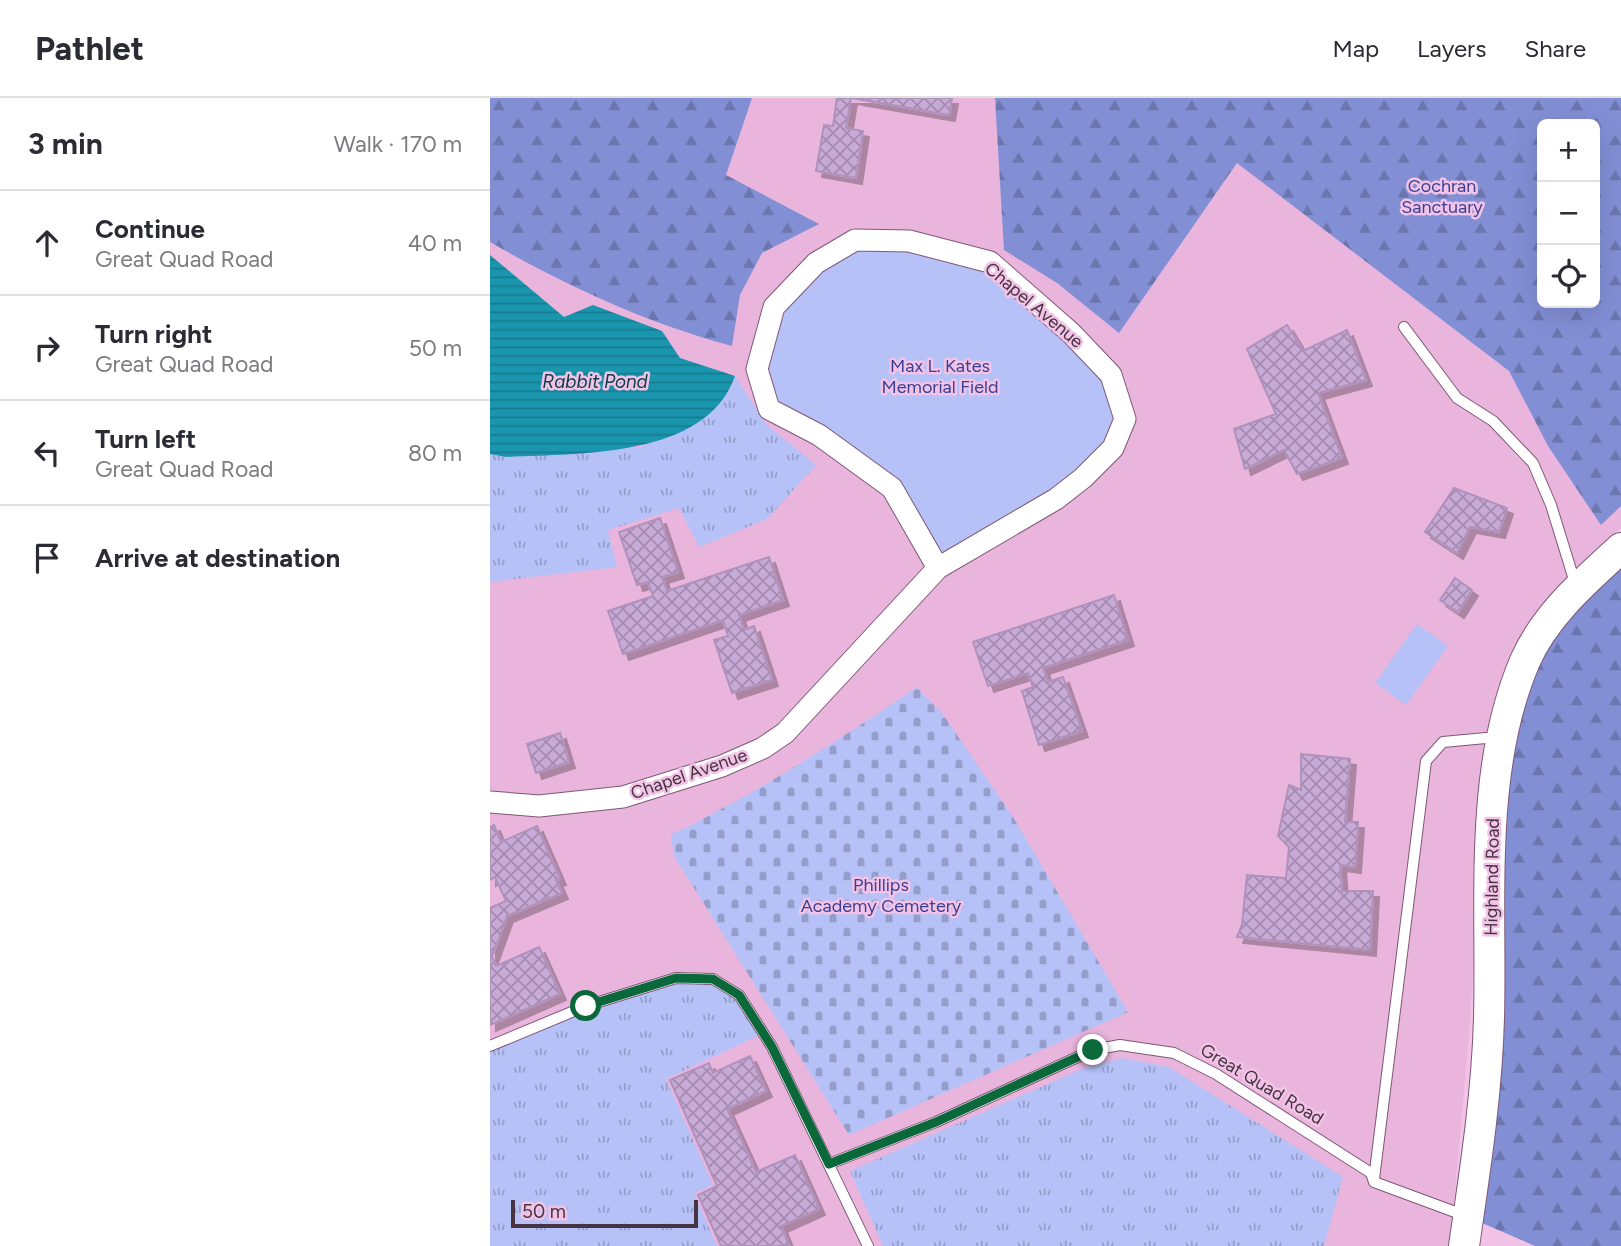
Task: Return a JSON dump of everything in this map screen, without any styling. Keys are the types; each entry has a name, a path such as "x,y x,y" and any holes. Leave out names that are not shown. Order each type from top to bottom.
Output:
{"street":[{"name":"Chapel Avenue","path":"490,802 540,806 623,797 722,766 763,748 785,733 937,568 1056,499 1083,478 1113,448 1125,419 1111,375 1071,333 989,262 909,241 855,240 816,263 774,307 757,369 769,409 819,435 892,488 937,568"},
{"name":"Highland Road","path":"1466,1232 1489,1023 1494,790 1506,713 1526,659 1542,631 1577,588 1621,548"}],"lane":[{"path":"1404,327 1457,398 1493,421 1533,463 1551,505 1577,588"},
{"path":"1374,1182 1426,761 1443,743 1486,738 1502,742"},
{"path":"490,1046 586,1006 676,978 713,979 739,995 754,1017 868,1246"},
{"name":"Great Quad Road","path":"829,1164 936,1122 1093,1050 1120,1045 1174,1053 1216,1074 1371,1173 1374,1182 1466,1232"}],"shaded area":[{"path":"490,98 1621,98 1621,528 1588,557 1552,598 1514,664 1491,717 1484,767 1470,1024 1450,1246 490,1246"}],"green space":[{"path":"490,98 752,98 726,175 819,224 762,253 740,295 732,346 638,315 548,274 490,242"},
{"name":"Cochran Sanctuary","path":"995,98 1621,98 1621,506 1601,525 1548,446 1509,371 1237,163 1119,333 1057,283 1004,250"},
{"name":"Max L. Kates Memorial Field","path":"855,240 990,262 1111,375 1125,419 1113,448 938,568 892,488 769,409 757,369 774,307"},
{"path":"735,376 766,424 816,465 767,519 699,547 679,508 608,530 617,567 490,582 490,454 507,457 641,447 730,390"},
{"path":"1621,548 1621,1246 1535,1246 1468,1217 1491,904 1526,659"},
{"path":"1417,624 1448,646 1406,705 1375,683"},
{"name":"Phillips Academy Cemetery","path":"917,687 942,713 1013,817 1128,1012 849,1135 674,856 671,835 797,766"},
{"path":"676,978 709,981 730,989 738,996 762,1034 666,1079 713,1185 694,1193 717,1246 490,1246 490,1046"},
{"path":"1122,1058 1169,1067 1343,1177 1324,1246 883,1246 850,1171 1084,1068"}],"water":[{"name":"Rabbit Pond","path":"490,255 564,317 593,305 662,331 680,358 735,376 720,403 697,423 669,437 637,446 568,454 506,457 490,454"}],"building":[{"path":"837,98 851,98 846,128 863,131 856,178 816,171 824,125 833,126"},
{"path":"851,98 952,98 949,115"},
{"path":"1287,325 1303,351 1347,330 1366,380 1318,393 1342,458 1297,474 1284,450 1245,469 1234,429 1276,414 1247,349"},
{"path":"1454,488 1507,508 1499,532 1470,527 1457,553 1425,532"},
{"path":"660,518 678,572 662,577 667,591 769,557 783,600 739,615 744,630 754,626 772,680 732,693 714,640 728,636 723,620 623,654 608,611 653,596 648,582 637,585 619,532"},
{"path":"1455,578 1472,590 1458,612 1440,600"},
{"path":"1114,595 1128,640 1043,668 1048,682 1063,677 1082,731 1039,745 1022,691 1033,687 1028,673 988,686 973,642"},
{"path":"560,733 569,762 536,773 527,744"},
{"path":"1301,754 1350,759 1345,822 1358,822 1355,867 1340,865 1342,891 1373,891 1370,950 1237,937 1242,924 1247,875 1286,878 1289,847 1278,836 1289,785 1301,790"},
{"path":"494,825 501,842 537,826 560,879 556,880 562,893 507,916 492,957 496,966 539,947 560,994 490,1025 490,908 506,901 495,877 490,880 490,827"},
{"path":"750,1056 766,1091 727,1109 756,1172 795,1155 819,1209 781,1226 789,1246 721,1246 698,1195 717,1186 670,1080 709,1063 713,1073"}],"route":[{"path":"586,1006 676,978 713,979 739,995 772,1047 829,1164 936,1122 1093,1050"}]}
